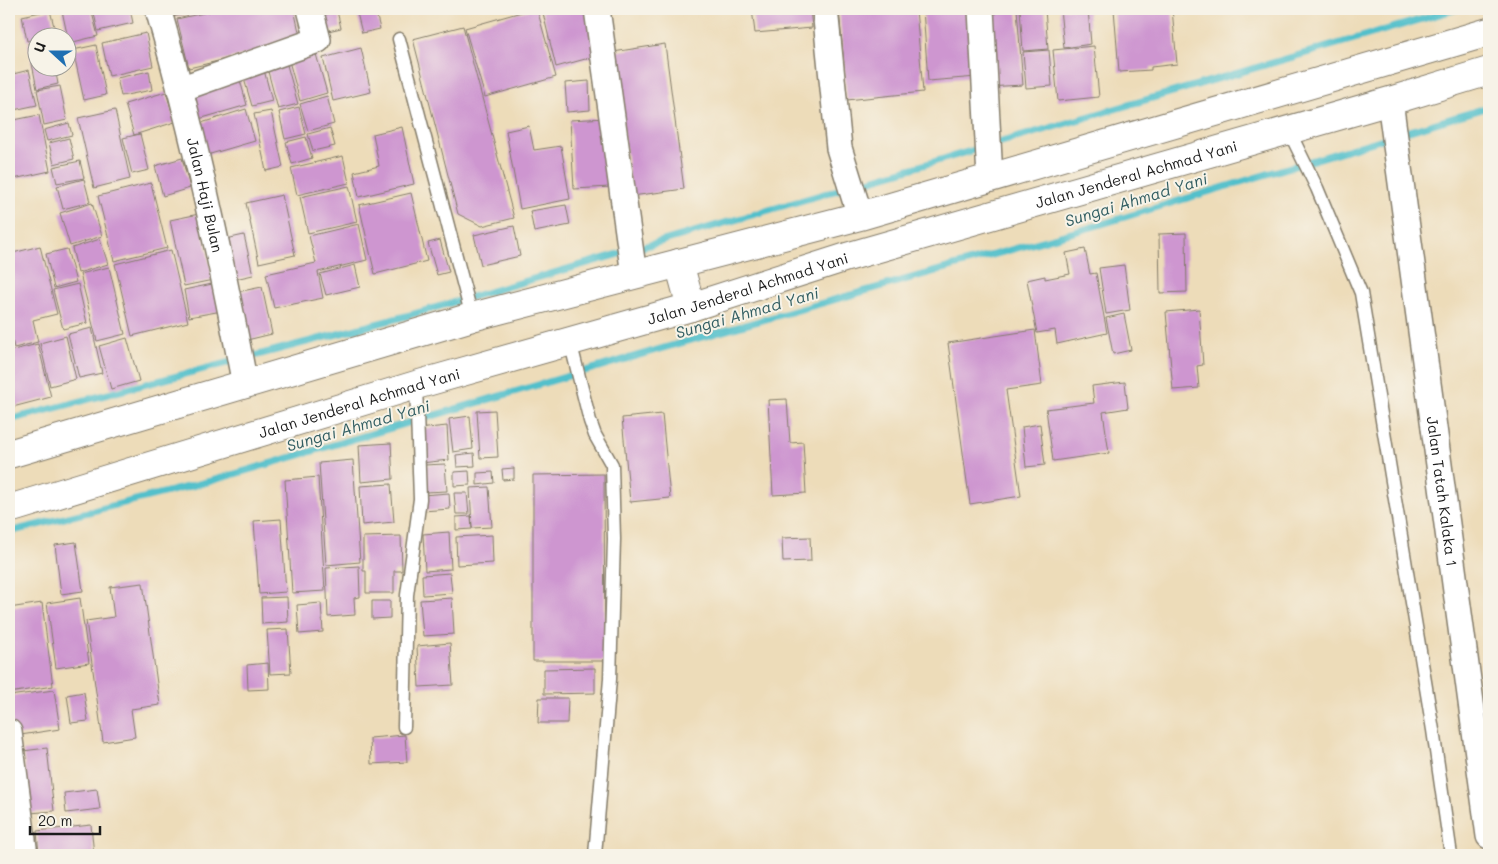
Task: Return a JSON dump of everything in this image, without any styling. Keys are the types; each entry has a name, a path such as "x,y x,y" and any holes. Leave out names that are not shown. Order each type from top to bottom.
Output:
{"highway":[{"path":"9,454 242,367 472,317 860,216 989,168 1489,32"},
{"name":"Jalan Jenderal Achmad Yani","path":"9,509 416,385 692,307 847,257 1294,141 1393,125 1489,71"},
{"path":"679,263 692,307"}],"street":[{"name":"Jalan Haji Bulan","path":"158,9 198,155 242,367"},
{"path":"180,89 318,40 310,9"},
{"path":"597,9 634,275"},
{"path":"824,9 839,148 860,216"},
{"path":"981,9 989,168"},
{"name":"Jalan Tatah Kalaka 1","path":"1393,125 1489,836"},
{"path":"9,732 25,855"}],"lane":[{"path":"399,39 472,317"},
{"path":"1294,141 1317,188 1361,294 1433,730 1451,855"},
{"path":"570,341 590,421 599,443 612,465 614,539 610,679 595,855"},
{"path":"404,727 407,595 420,498 416,385"}],"building":[{"path":"91,9 98,36 78,41 78,28 66,28 62,11"},
{"path":"93,9 130,9 133,23 98,31"},
{"path":"170,9 197,9 197,12 172,17"},
{"path":"221,9 294,9 301,41 189,68 177,19"},
{"path":"356,9 375,9 380,29 362,33"},
{"path":"537,9 556,77 485,97 465,28"},
{"path":"542,9 589,9 600,55 556,67"},
{"path":"752,9 810,9 812,28 755,33"},
{"path":"839,9 916,9 923,92 847,100"},
{"path":"923,9 972,9 977,77 928,81"},
{"path":"985,9 1017,9 1023,85 987,87"},
{"path":"1020,9 1045,9 1048,49 1023,51"},
{"path":"1060,9 1088,9 1091,44 1064,48"},
{"path":"1114,9 1172,9 1177,64 1151,67 1151,70 1119,72"},
{"path":"50,10 54,28 28,28 27,41 22,16"},
{"path":"337,11 341,28 324,32 321,16"},
{"path":"463,26 514,218 482,226 458,214 413,39"},
{"path":"146,33 153,66 109,76 102,43"},
{"path":"665,44 684,189 632,196 613,52"},
{"path":"96,45 106,95 84,100 78,73 78,49"},
{"path":"1094,46 1099,97 1058,101 1053,50"},
{"path":"361,48 371,92 333,101 323,58"},
{"path":"1049,50 1052,86 1026,88 1023,52"},
{"path":"316,54 327,93 300,101 289,61"},
{"path":"285,58 298,104 278,109 266,64"},
{"path":"263,66 272,101 252,106 242,72"},
{"path":"28,70 28,78 31,78 37,105 9,111 9,75"},
{"path":"149,71 152,90 121,96 117,78"},
{"path":"238,73 247,105 199,119 190,88"},
{"path":"35,78 57,78 58,84 37,89"},
{"path":"589,81 590,110 567,112 565,83"},
{"path":"60,86 67,120 44,125 37,90"},
{"path":"166,92 175,122 134,135 125,104"},
{"path":"327,96 334,124 308,131 300,104"},
{"path":"299,107 306,134 285,139 279,112"},
{"path":"246,109 255,141 207,155 198,124"},
{"path":"115,110 130,179 94,188 78,118"},
{"path":"271,111 283,167 266,171 254,114"},
{"path":"39,115 50,171 9,180 9,121"},
{"path":"606,118 610,187 574,189 570,120"},
{"path":"69,123 72,135 47,141 44,130"},
{"path":"529,126 534,150 561,146 570,199 520,209 506,131"},
{"path":"402,127 414,184 359,197 354,172 379,166 373,134"},
{"path":"330,128 335,146 313,151 308,134"},
{"path":"140,134 149,170 132,174 123,138"},
{"path":"306,137 312,158 292,164 286,142"},
{"path":"69,138 74,159 54,164 49,143"},
{"path":"343,156 349,183 297,195 291,168"},
{"path":"182,158 190,188 163,196 155,166"},
{"path":"80,161 84,178 57,183 53,167"},
{"path":"84,179 90,202 63,209 57,186"},
{"path":"151,183 167,248 114,261 98,196"},
{"path":"349,186 357,222 308,233 300,197"},
{"path":"411,193 427,261 375,274 359,205"},
{"path":"282,195 295,255 259,263 246,203"},
{"path":"92,203 102,236 70,246 60,213"},
{"path":"566,205 570,225 534,232 530,211"},
{"path":"199,214 213,280 184,286 170,220"},
{"path":"359,224 367,260 318,272 323,298 274,308 266,274 316,263 309,236"},
{"path":"514,226 520,256 481,265 474,235"},
{"path":"1186,233 1187,292 1160,293 1159,234"},
{"path":"244,235 253,275 235,279 226,239"},
{"path":"100,239 108,264 78,273 72,248"},
{"path":"440,240 449,272 437,275 428,243"},
{"path":"40,246 57,314 33,320 38,342 14,348 9,326 9,254"},
{"path":"67,249 76,282 54,288 46,254"},
{"path":"1085,249 1090,274 1096,273 1107,333 1057,344 1055,330 1037,333 1027,280 1070,274 1066,253"},
{"path":"171,250 188,322 132,336 115,264"},
{"path":"355,265 360,287 326,295 320,274"},
{"path":"1124,265 1130,310 1106,314 1099,268"},
{"path":"109,267 125,334 97,341 80,274"},
{"path":"217,283 222,311 189,317 184,290"},
{"path":"78,284 87,323 63,329 53,290"},
{"path":"262,287 272,334 247,340 237,292"},
{"path":"1199,309 1203,365 1197,366 1199,388 1173,390 1166,312"},
{"path":"1124,314 1131,350 1113,354 1106,318"},
{"path":"92,328 102,373 79,378 68,334"},
{"path":"1035,330 1042,385 1006,390 1021,496 970,504 948,343"},
{"path":"66,336 76,379 50,386 40,343"},
{"path":"127,338 139,381 111,389 99,346"},
{"path":"38,344 51,397 9,408 9,351"},
{"path":"1125,382 1128,408 1103,412 1109,453 1053,461 1046,409 1094,403 1092,386"},
{"path":"787,399 790,443 803,442 806,493 773,495 768,400"},
{"path":"495,410 498,457 480,458 477,411"},
{"path":"662,414 670,498 630,502 622,418"},
{"path":"470,416 473,449 453,452 449,419"},
{"path":"1040,424 1045,465 1026,467 1022,427"},
{"path":"447,426 449,460 421,463 418,429"},
{"path":"391,443 393,479 361,482 359,445"},
{"path":"474,453 475,466 457,467 456,455"},
{"path":"353,460 360,562 326,565 319,463"},
{"path":"445,464 447,491 426,492 424,465"},
{"path":"514,468 514,479 503,480 502,469"},
{"path":"469,471 470,485 454,486 454,472"},
{"path":"493,472 494,483 477,485 477,473"},
{"path":"604,474 605,661 533,661 533,475"},
{"path":"318,477 325,591 292,593 285,480"},
{"path":"391,484 394,522 362,525 360,486"},
{"path":"489,487 492,527 472,528 470,488"},
{"path":"449,493 450,509 423,511 422,495"},
{"path":"454,493 467,493 469,514 456,514"},
{"path":"471,516 472,529 456,530 456,517"},
{"path":"281,519 286,592 259,594 254,521"},
{"path":"449,532 451,569 425,571 423,534"},
{"path":"492,535 493,563 457,565 456,537"},
{"path":"401,536 402,571 394,571 394,593 366,593 366,571 363,571 363,537"},
{"path":"810,537 811,561 783,562 782,538"},
{"path":"76,542 83,591 61,594 55,545"},
{"path":"359,566 360,597 354,598 355,615 328,617 326,568"},
{"path":"450,573 452,593 423,595 422,575"},
{"path":"143,583 160,705 131,709 135,737 103,742 86,621 114,617 110,587"},
{"path":"287,597 288,622 262,624 261,598"},
{"path":"80,598 89,663 56,668 47,603"},
{"path":"452,598 454,634 423,636 420,600"},
{"path":"372,601 390,601 390,618 372,619"},
{"path":"42,603 53,686 9,693 9,608"},
{"path":"321,603 323,632 299,634 297,605"},
{"path":"288,629 291,673 270,674 267,630"},
{"path":"450,643 453,685 419,687 417,646"},
{"path":"268,663 269,689 248,690 247,665"},
{"path":"595,668 595,693 544,694 544,669"},
{"path":"54,690 60,729 14,736 9,696"},
{"path":"84,692 88,721 71,723 67,695"},
{"path":"539,698 568,698 567,723 538,723"},
{"path":"405,735 407,762 371,764 370,738"},
{"path":"47,748 54,811 30,813 23,751"},
{"path":"97,789 100,809 66,813 64,793"},
{"path":"91,825 94,855 39,855 37,831"}],"waterway":[{"name":"Sungai Ahmad Yani","path":"9,420 410,315 1457,9"},
{"name":"Sungai Ahmad Yani","path":"9,532 211,481 660,349 1092,227 1489,107"}]}
